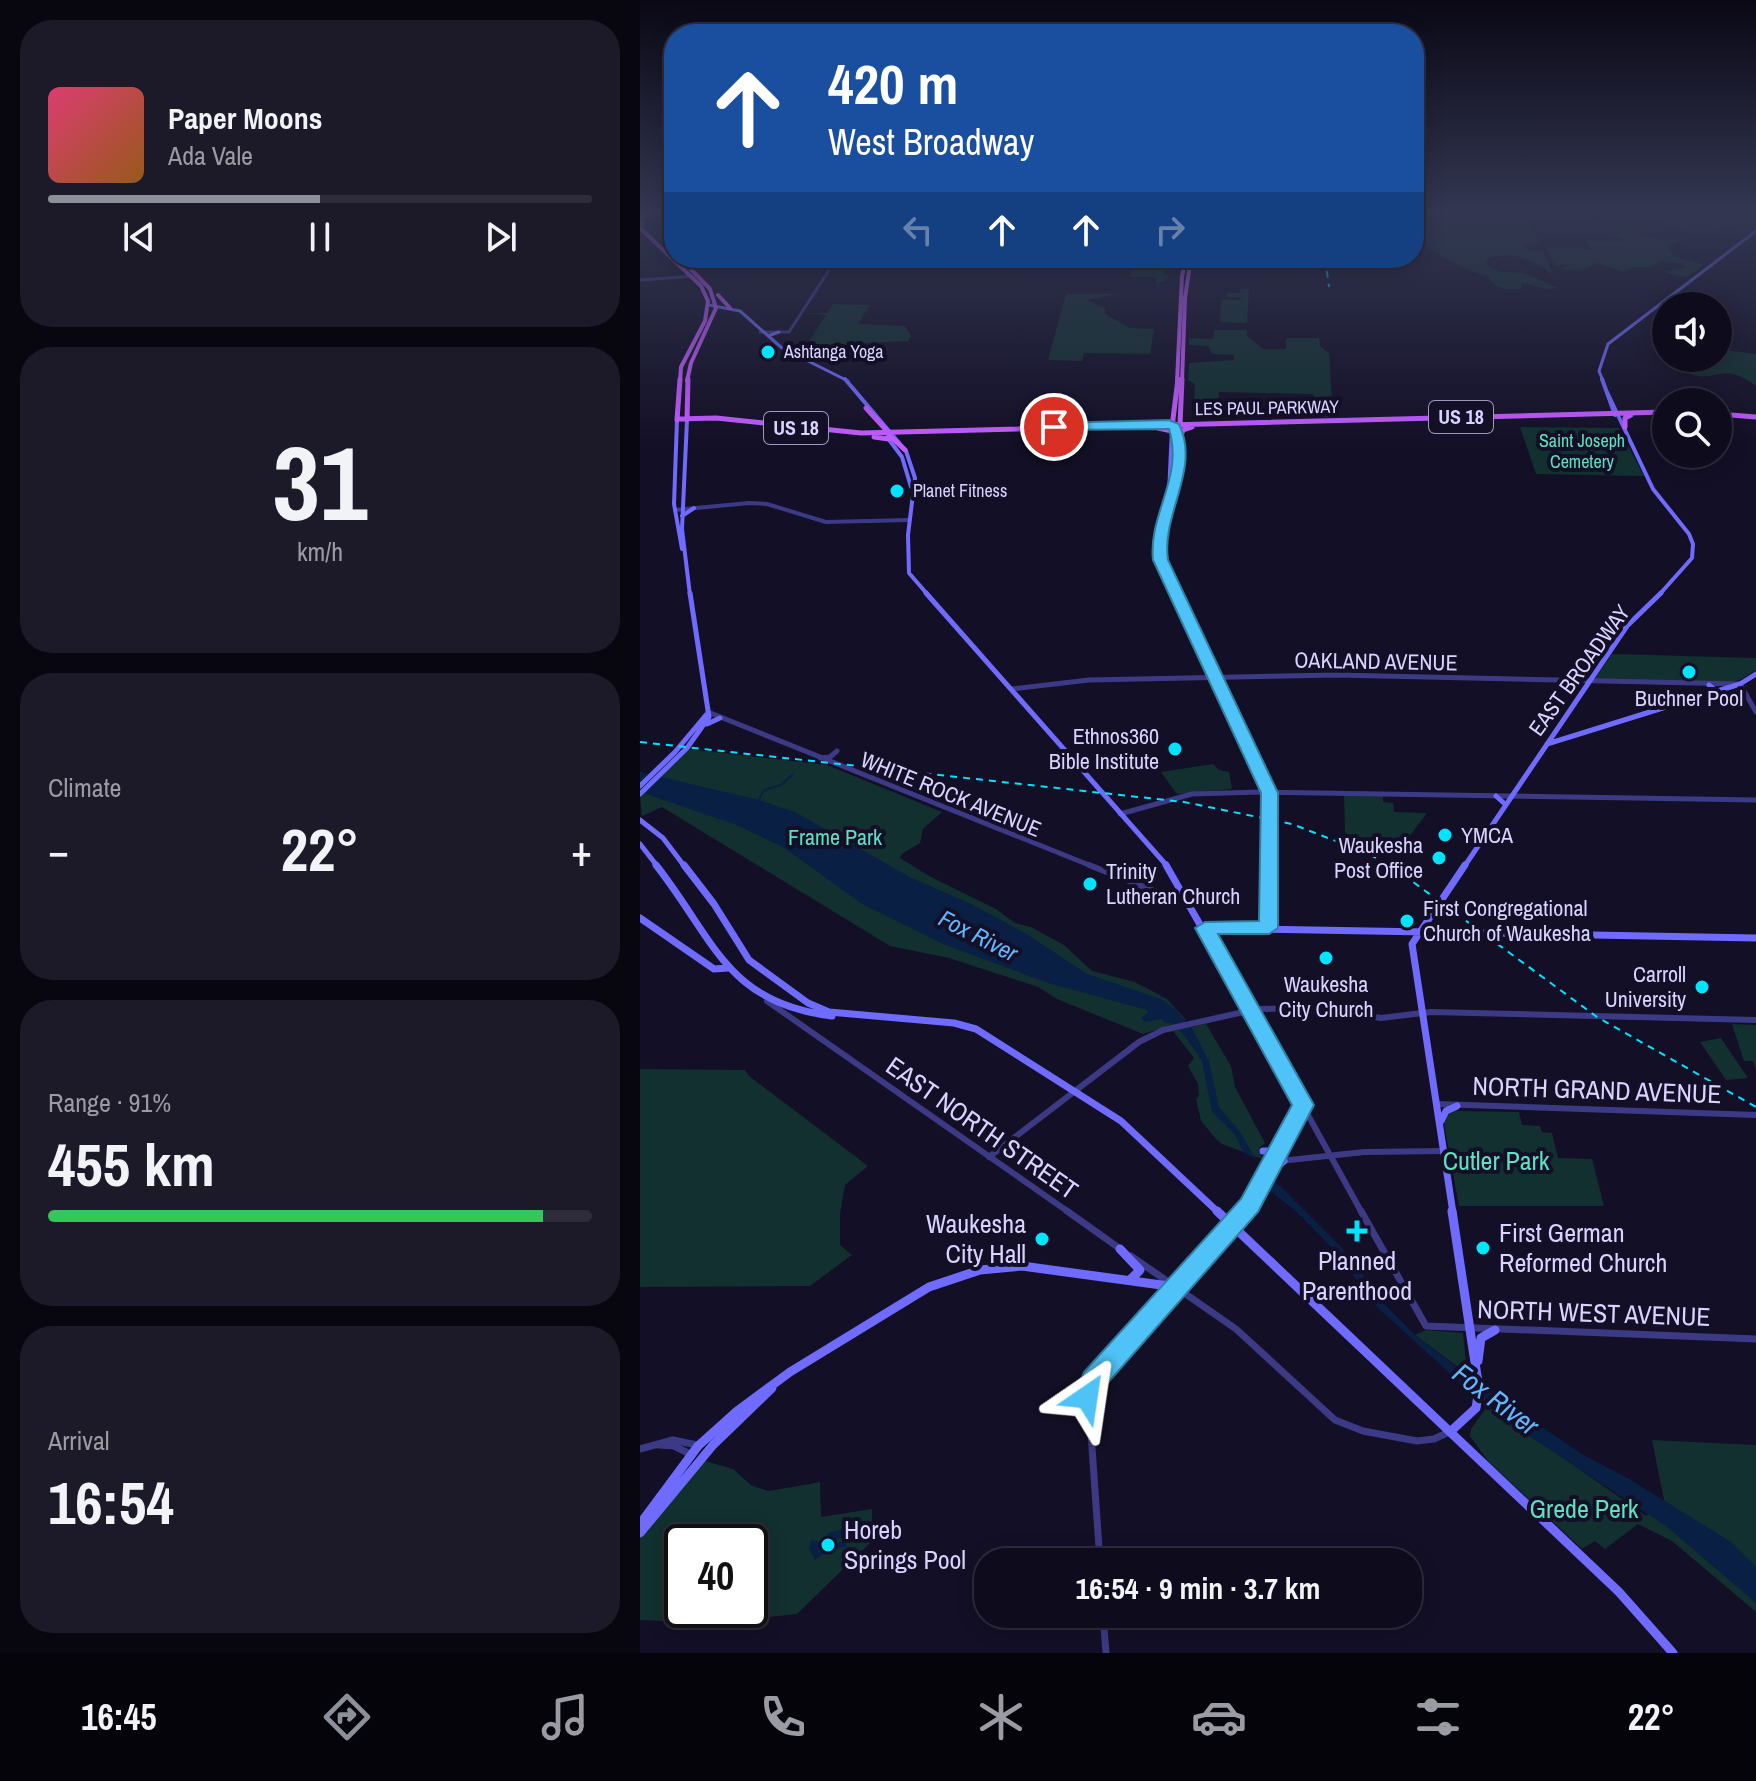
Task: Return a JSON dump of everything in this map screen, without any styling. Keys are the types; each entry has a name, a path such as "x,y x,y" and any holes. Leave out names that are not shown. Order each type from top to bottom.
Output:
{"main road":[{"path":"702,289 712,307 711,324"},
{"path":"705,289 717,308"},
{"path":"701,343 717,308 711,289"},
{"path":"714,289 721,301 780,348"},
{"path":"1171,498 1184,289"},
{"name":"EAST BROADWAY","path":"1617,413 1610,404 1599,365 1609,343 1678,289"},
{"path":"708,303 706,324 711,324"},
{"path":"701,304 708,303 744,314 780,348 844,378 890,435 912,478"},
{"path":"1179,442 1176,425 1184,370 1183,303"},
{"path":"736,312 744,314"},
{"path":"669,420 677,411 681,367 707,315"},
{"path":"688,377 706,328 702,326"},
{"path":"764,333 779,332"},
{"path":"681,513 672,508 675,458 688,387 686,367 692,354 687,352"},
{"path":"793,354 844,378"},
{"path":"833,374 850,388 906,450"},
{"path":"679,384 688,387"},
{"name":"EAST BROADWAY","path":"1420,931 1629,624 1684,570 1693,555 1689,534 1653,489 1606,390"},
{"path":"678,391 686,443 681,513 684,552 708,712 707,724"},
{"path":"1604,413 1609,412 1610,404"},
{"path":"640,1524 698,1446 737,1411 786,1375 918,1292 965,1274 1022,1266 1176,1287 1249,1205 1303,1105 1171,871 909,573 912,478 906,450 875,421 866,408"},
{"path":"677,411 683,419"},
{"path":"1617,413 1652,412"},
{"name":"LES PAUL PARKWAY","path":"787,428 890,435 947,430 1652,412"},
{"path":"1625,429 1625,418 1631,415"},
{"path":"1732,415 1756,417"},
{"path":"1427,420 1471,417"},
{"path":"683,419 724,419"},
{"name":"US 18","path":"683,419 724,419 787,428"},
{"name":"US 18","path":"683,419 845,435 890,435"},
{"path":"865,433 876,430 875,421"},
{"path":"1062,430 1132,425"},
{"path":"890,435 1176,425"},
{"path":"1195,426 1183,430 1179,442 1171,498 1162,524 1159,545 1161,562 1269,792 1269,928"},
{"path":"969,432 1034,428"},
{"path":"900,455 906,450"},
{"path":"675,458 685,462"},
{"path":"674,482 681,513"},
{"path":"681,513 694,508"},
{"path":"681,513 694,508"},
{"path":"1547,744 1717,692 1756,674"},
{"path":"1709,685 1717,692"},
{"path":"640,791 693,736 708,712"},
{"path":"656,774 693,736 720,718"},
{"path":"1496,796 1506,805"},
{"path":"640,820 663,838 714,904 743,952 756,966 815,1006 852,1015 948,1022 972,1027 1121,1120 1619,1592 1673,1653"},
{"name":"EAST NORTH STREET","path":"640,844 691,911 728,968 767,1001 813,1014 852,1015"},
{"path":"640,918 714,969 728,968"},
{"path":"1205,928 1756,938"},
{"path":"1420,931 1412,944 1414,960 1472,1329 1480,1399 1471,1415 1450,1432"},
{"path":"1441,1125 1444,1113 1457,1106"},
{"path":"1263,1151 1277,1151"},
{"path":"1262,1180 1284,1161"},
{"path":"1120,1249 1140,1270 1130,1280"},
{"path":"1477,1372 1481,1338 1495,1330"},
{"path":"640,1533 703,1456 786,1375"}],"street":[{"path":"779,332 789,332 817,289"},
{"path":"694,508 758,503 832,523 909,520"},
{"name":"OAKLAND AVENUE","path":"1012,689 1089,680 1351,675 1740,684"},
{"path":"1740,684 1756,712"},
{"name":"WHITE ROCK AVENUE","path":"708,712 1164,895 1185,893"},
{"path":"817,757 828,757 837,751"},
{"path":"1120,814 1192,794 1269,792 1756,800"},
{"path":"1485,795 1510,795"},
{"name":"EAST NORTH STREET","path":"767,1001 1236,1329 1335,1420 1363,1431 1417,1441 1434,1439 1450,1432"},
{"path":"989,1157 1139,1042 1171,1028 1250,1010 1323,1008 1381,1018 1423,1012 1756,1020"},
{"name":"NORTH GRAND AVENUE","path":"1437,1104 1756,1115"},
{"path":"1303,1105 1330,1156"},
{"path":"1271,1162 1364,1152 1445,1151"},
{"name":"NORTH WEST AVENUE","path":"1330,1156 1420,1320 1431,1327 1756,1339"},
{"path":"1099,1548 1088,1390 1176,1287"},
{"path":"640,1449 673,1440 698,1446 703,1456"},
{"path":"654,1445 674,1446 691,1455 703,1456"},
{"path":"1104,1628 1106,1653"}],"green space":[{"path":"1241,289 1249,289 1247,323 1220,322 1221,300 1240,300 1241,297 1227,297 1227,293 1240,293"},
{"path":"1066,294 1117,294 1087,300 1105,308 1105,314 1130,328 1154,329 1150,354 1084,353 1082,361 1048,360"},
{"path":"833,304 870,305 858,324 905,326 911,335 908,341 862,343 860,347 806,346 826,315 804,313 827,313"},
{"path":"1214,330 1247,330 1247,336 1263,349 1286,349 1286,338 1319,338 1320,346 1329,353 1333,417 1320,417 1313,394 1219,392 1218,405 1194,405 1195,384 1188,380 1189,363 1234,360 1234,355 1212,354 1208,346 1189,345 1189,338 1213,339"},
{"path":"1732,351 1756,354 1756,386 1734,374 1697,376 1688,373 1732,372"},
{"name":"Saint Joseph Cemetery","path":"1520,427 1619,428 1644,476 1536,474"},
{"path":"1612,654 1756,658 1756,670 1740,680 1726,683 1594,680"},
{"name":"Frame Park","path":"687,749 827,765 942,812 923,829 920,843 900,858 996,909 1015,923 1031,927 1064,945 1092,971 1135,982 1167,999 1186,1020 1143,1034 1057,999 1038,987 949,958 890,946 662,807 642,816 640,797"},
{"path":"1213,764 1219,770 1229,772 1232,789 1177,794 1161,772"},
{"path":"1344,794 1383,795 1383,802 1393,803 1394,812 1427,813 1397,853 1345,833"},
{"path":"1206,1024 1231,1066 1235,1087 1265,1143 1259,1148 1262,1159 1222,1144 1201,1121 1196,1099 1199,1096 1198,1084 1188,1066 1194,1058 1173,1031"},
{"path":"1732,1024 1756,1025 1756,1070 1753,1061 1744,1061"},
{"path":"1721,1038 1748,1078 1726,1080 1700,1042"},
{"path":"640,1069 745,1070 868,1166 845,1185 840,1214 840,1245 852,1255 810,1286 640,1287"},
{"name":"Cutler Park","path":"1454,1111 1519,1112 1522,1125 1540,1126 1542,1132 1552,1133 1558,1158 1592,1159 1604,1206 1459,1206 1443,1118"},
{"path":"1426,1330 1463,1333 1467,1374 1415,1335"},
{"name":"Grede Perk","path":"1488,1405 1646,1516 1664,1500 1652,1440 1756,1445 1756,1612 1672,1541 1638,1524 1605,1549 1595,1541 1582,1549 1488,1461 1470,1436 1471,1429"},
{"path":"702,1460 733,1469 752,1486 769,1491 820,1482 821,1517 872,1509 872,1541 797,1614 768,1617 768,1524 664,1524 664,1621 640,1620 640,1537"}],"water":[{"path":"640,772 759,800 795,812 910,877 971,904 1025,933 1087,974 1161,999 1192,1028 1209,1061 1219,1107 1241,1133 1255,1158 1244,1153 1235,1135 1212,1112 1202,1061 1184,1035 1171,1023 1165,1023 1162,1019 1145,1022 1141,1018 1148,1013 1147,1010 1048,983 943,944 862,904 783,847 734,824 640,792"},
{"name":"Fox River","path":"1272,1178 1355,1262 1376,1296 1415,1335 1465,1374 1580,1453 1631,1480 1731,1542 1756,1567 1756,1603 1666,1526 1529,1436 1454,1377 1379,1309 1333,1249 1297,1212 1266,1188"},
{"name":"Horeb Springs Pool","path":"847,1528 849,1536 836,1539 837,1543 846,1541 846,1547 829,1550 815,1560 809,1549 811,1540 826,1543 828,1533"}],"waterway":[{"path":"757,803 764,790 781,785 792,775"}],"railway":[{"path":"640,742 1184,802 1292,824 1369,854 1394,868 1597,1017 1756,1107"}],"place":[{"name":"Ashtanga Yoga","path":"768,352"},
{"name":"Planet Fitness","path":"897,491"},
{"name":"Buchner Pool","path":"1689,672"},
{"name":"Ethnos360 Bible Institute","path":"1175,749"},
{"name":"YMCA","path":"1445,835"},
{"name":"Waukesha Post Office","path":"1439,858"},
{"name":"Trinity Lutheran Church","path":"1090,884"},
{"name":"First Congregational Church of Waukesha","path":"1407,921"},
{"name":"Waukesha City Church","path":"1326,958"},
{"name":"Carroll University","path":"1702,987"},
{"name":"Planned Parenthood","path":"1357,1231"},
{"name":"Waukesha City Hall","path":"1042,1239"},
{"name":"First German Reformed Church","path":"1483,1248"},
{"name":"Horeb Springs Pool","path":"828,1545"}],"route":[{"path":"1054,427 1172,424 1175,427 1179,441 1176,490 1162,524 1159,539 1161,560 1269,793 1269,928 1205,928 1303,1105 1249,1205 1094,1380 1087,1397"}]}
